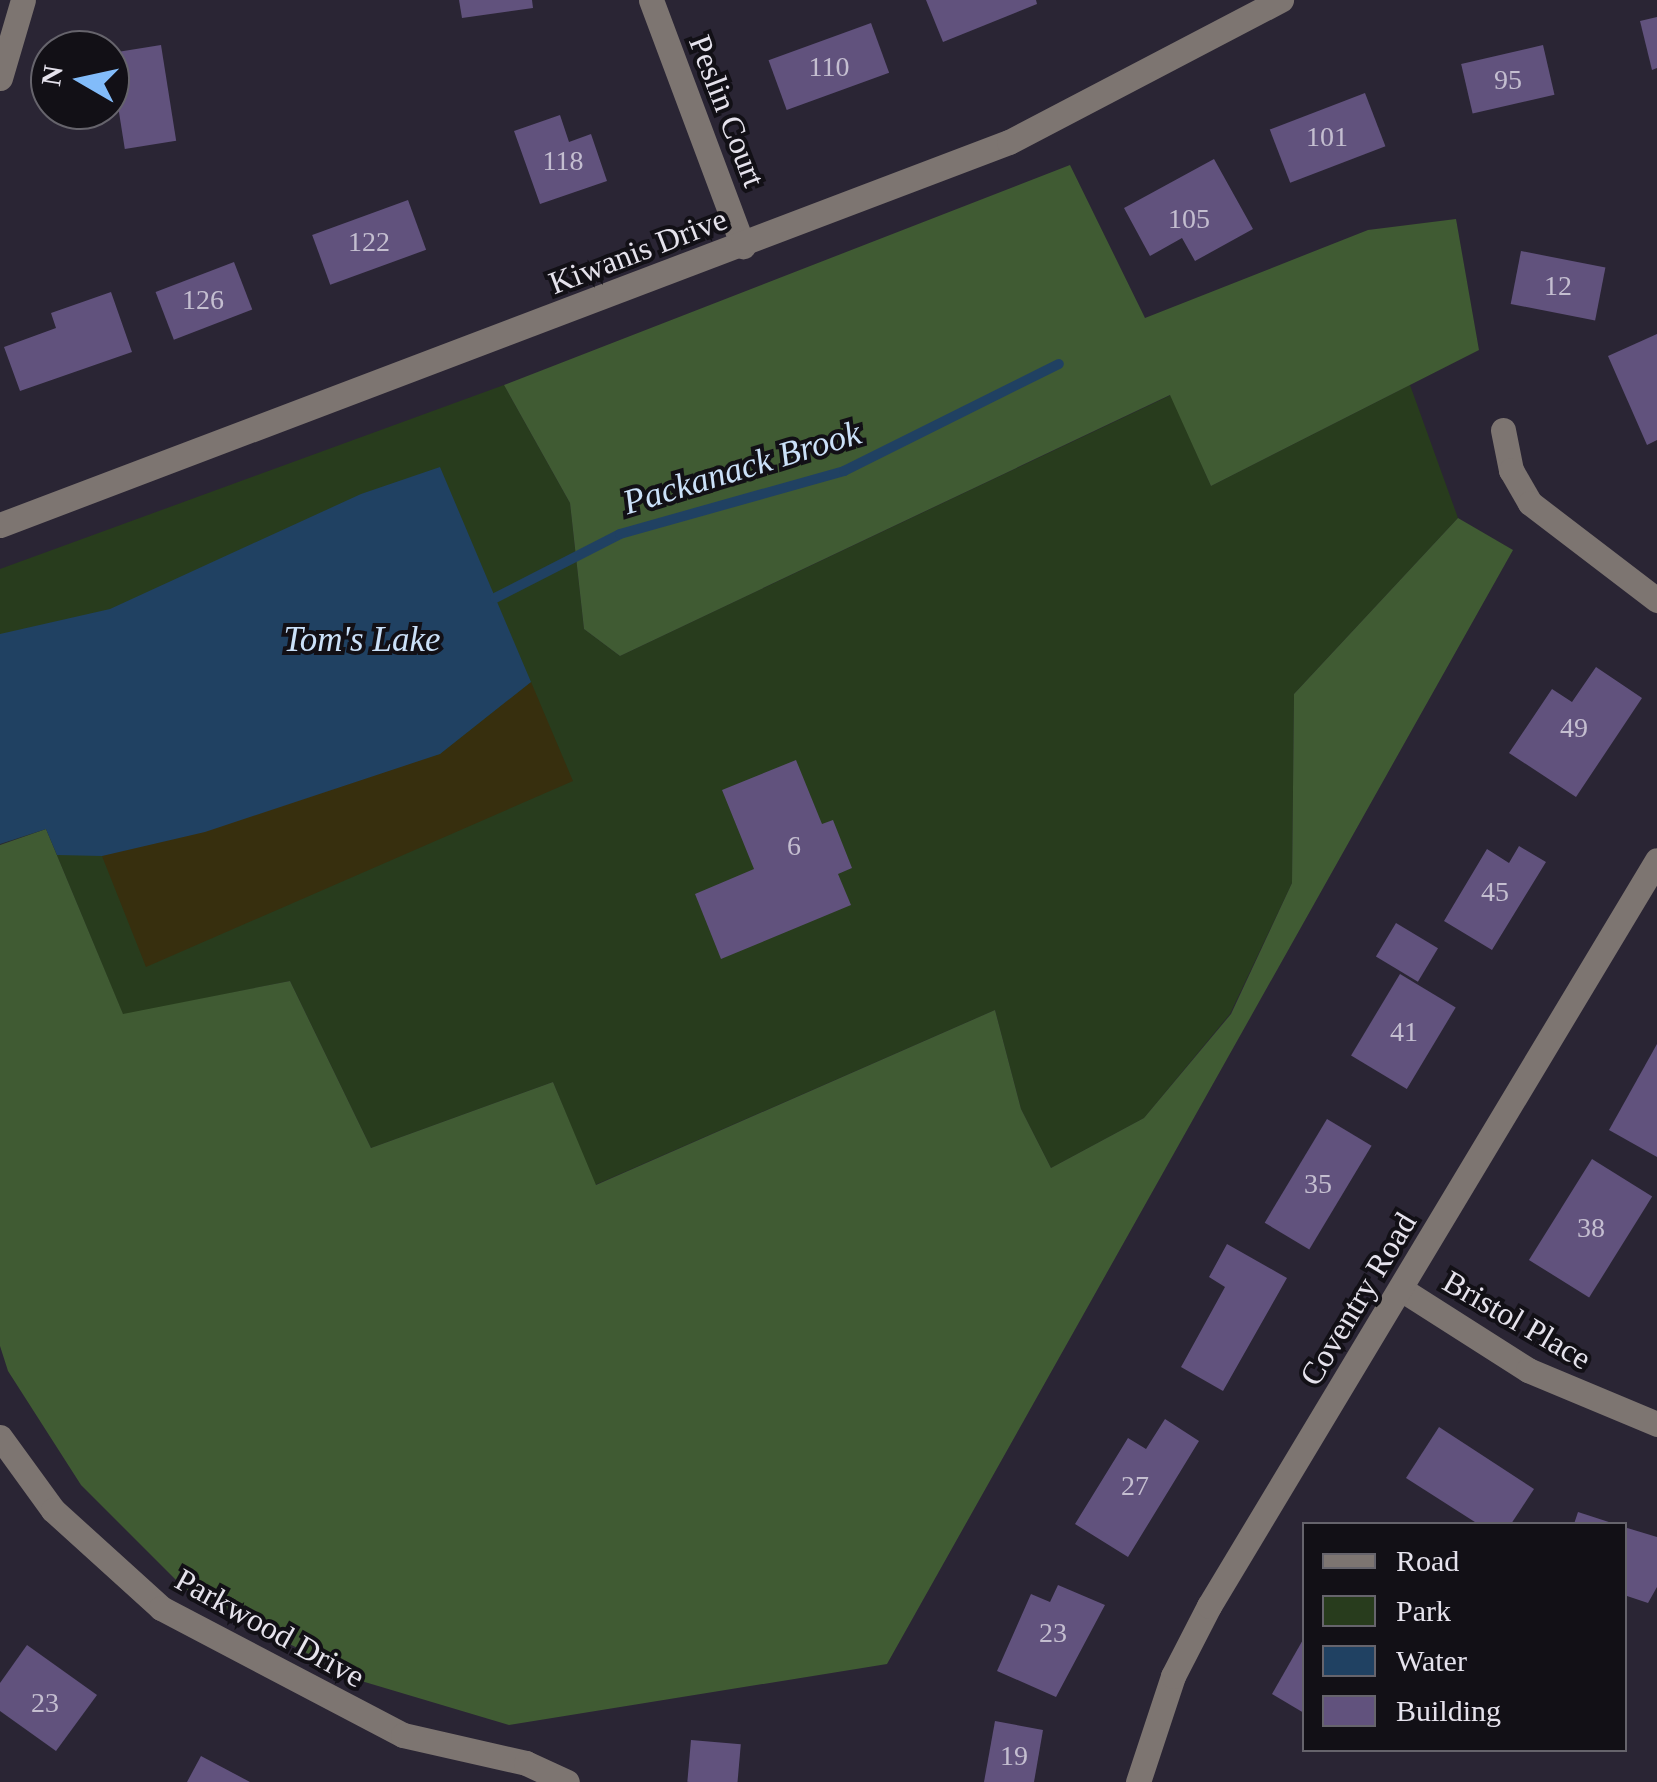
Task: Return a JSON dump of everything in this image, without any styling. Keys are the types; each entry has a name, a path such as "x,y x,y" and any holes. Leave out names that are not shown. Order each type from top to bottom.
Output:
{"street":[{"path":"0,78 23,0"},
{"name":"Peslin Court","path":"651,0 743,246"},
{"name":"Kiwanis Drive","path":"0,525 1009,142 1281,0"},
{"path":"1503,430 1511,470 1530,502 1657,600"},
{"name":"Coventry Road","path":"1138,1782 1173,1676 1209,1606 1657,860"},
{"name":"Bristol Place","path":"1402,1289 1528,1370 1657,1424"},
{"name":"Parkwood Drive","path":"0,1437 53,1510 161,1608 402,1736 526,1763 567,1782"}],"green space":[{"path":"1070,165 1145,318 1368,230 1456,219 1479,350 1211,486 1170,395 620,656 584,629 570,503 504,385"},
{"path":"504,385 570,503 584,629 620,656 1171,395 1211,486 1410,385 1458,518 1294,694 1292,883 1230,1014 1144,1118 1051,1168 1021,1109 995,1010 595,1185 553,1082 371,1148 290,981 123,1015 46,829 0,844 0,569"},
{"path":"1458,518 1513,550 887,1664 509,1725 358,1680 185,1589 81,1485 8,1371 0,1346 0,845 46,829 123,1014 290,981 371,1148 553,1082 596,1185 995,1010 1021,1109 1051,1168 1144,1118 1231,1014 1292,883 1294,694"}],"sand":[{"path":"531,682 573,781 146,967 102,856 440,754"}],"water":[{"name":"Tom's Lake","path":"440,467 531,682 440,754 205,832 102,856 57,855 46,829 0,844 0,634 110,609 361,494"}],"building":[{"path":"459,0 532,0 533,8 462,18"},
{"path":"926,0 1036,0 1037,4 943,42"},
{"path":"1657,17 1657,68 1652,70 1640,21"},
{"path":"871,23 889,73 787,110 769,60"},
{"path":"161,45 176,141 125,149 122,130 130,130 130,50"},
{"path":"1543,45 1554,95 1473,114 1461,64"},
{"path":"1365,93 1385,146 1290,183 1270,130"},
{"path":"560,115 569,142 591,134 607,181 540,204 514,131"},
{"path":"1214,159 1253,229 1195,261 1182,238 1150,256 1124,208"},
{"path":"408,200 426,250 330,285 312,235"},
{"path":"1521,251 1605,267 1595,320 1511,304"},
{"path":"234,262 252,310 174,340 156,292"},
{"path":"111,292 132,352 20,391 4,347 56,328 51,313"},
{"path":"1657,334 1657,440 1647,445 1608,356"},
{"path":"1596,667 1642,698 1576,797 1509,753 1552,689 1572,702"},
{"path":"796,760 822,824 833,820 852,868 838,874 851,905 721,959 695,894 754,869 722,790"},
{"path":"1519,846 1546,862 1492,950 1444,921 1487,849 1509,863"},
{"path":"1396,923 1438,948 1418,982 1376,956"},
{"path":"1400,974 1456,1007 1407,1089 1351,1055"},
{"path":"1657,1044 1657,1157 1609,1130"},
{"path":"1327,1119 1372,1146 1309,1249 1265,1223"},
{"path":"1592,1159 1652,1197 1589,1298 1529,1260"},
{"path":"1227,1244 1287,1278 1223,1391 1181,1367 1225,1287 1209,1277"},
{"path":"1165,1419 1199,1441 1128,1557 1075,1524 1128,1438 1146,1449"},
{"path":"1439,1427 1534,1489 1512,1522 1475,1522 1406,1478"},
{"path":"1578,1512 1609,1522 1575,1522"},
{"path":"1627,1528 1657,1537 1657,1587 1648,1603 1627,1596"},
{"path":"1058,1585 1105,1605 1056,1697 997,1671 1031,1594 1050,1602"},
{"path":"1302,1642 1302,1712 1272,1694"},
{"path":"27,1645 97,1695 56,1751 0,1711 0,1683"},
{"path":"995,1721 1043,1730 1034,1782 984,1782"},
{"path":"691,1740 741,1744 738,1782 687,1782"},
{"path":"201,1756 250,1782 187,1782"}],"waterway":[{"name":"Packanack Brook","path":"495,598 620,534 844,471 1059,364"}]}
